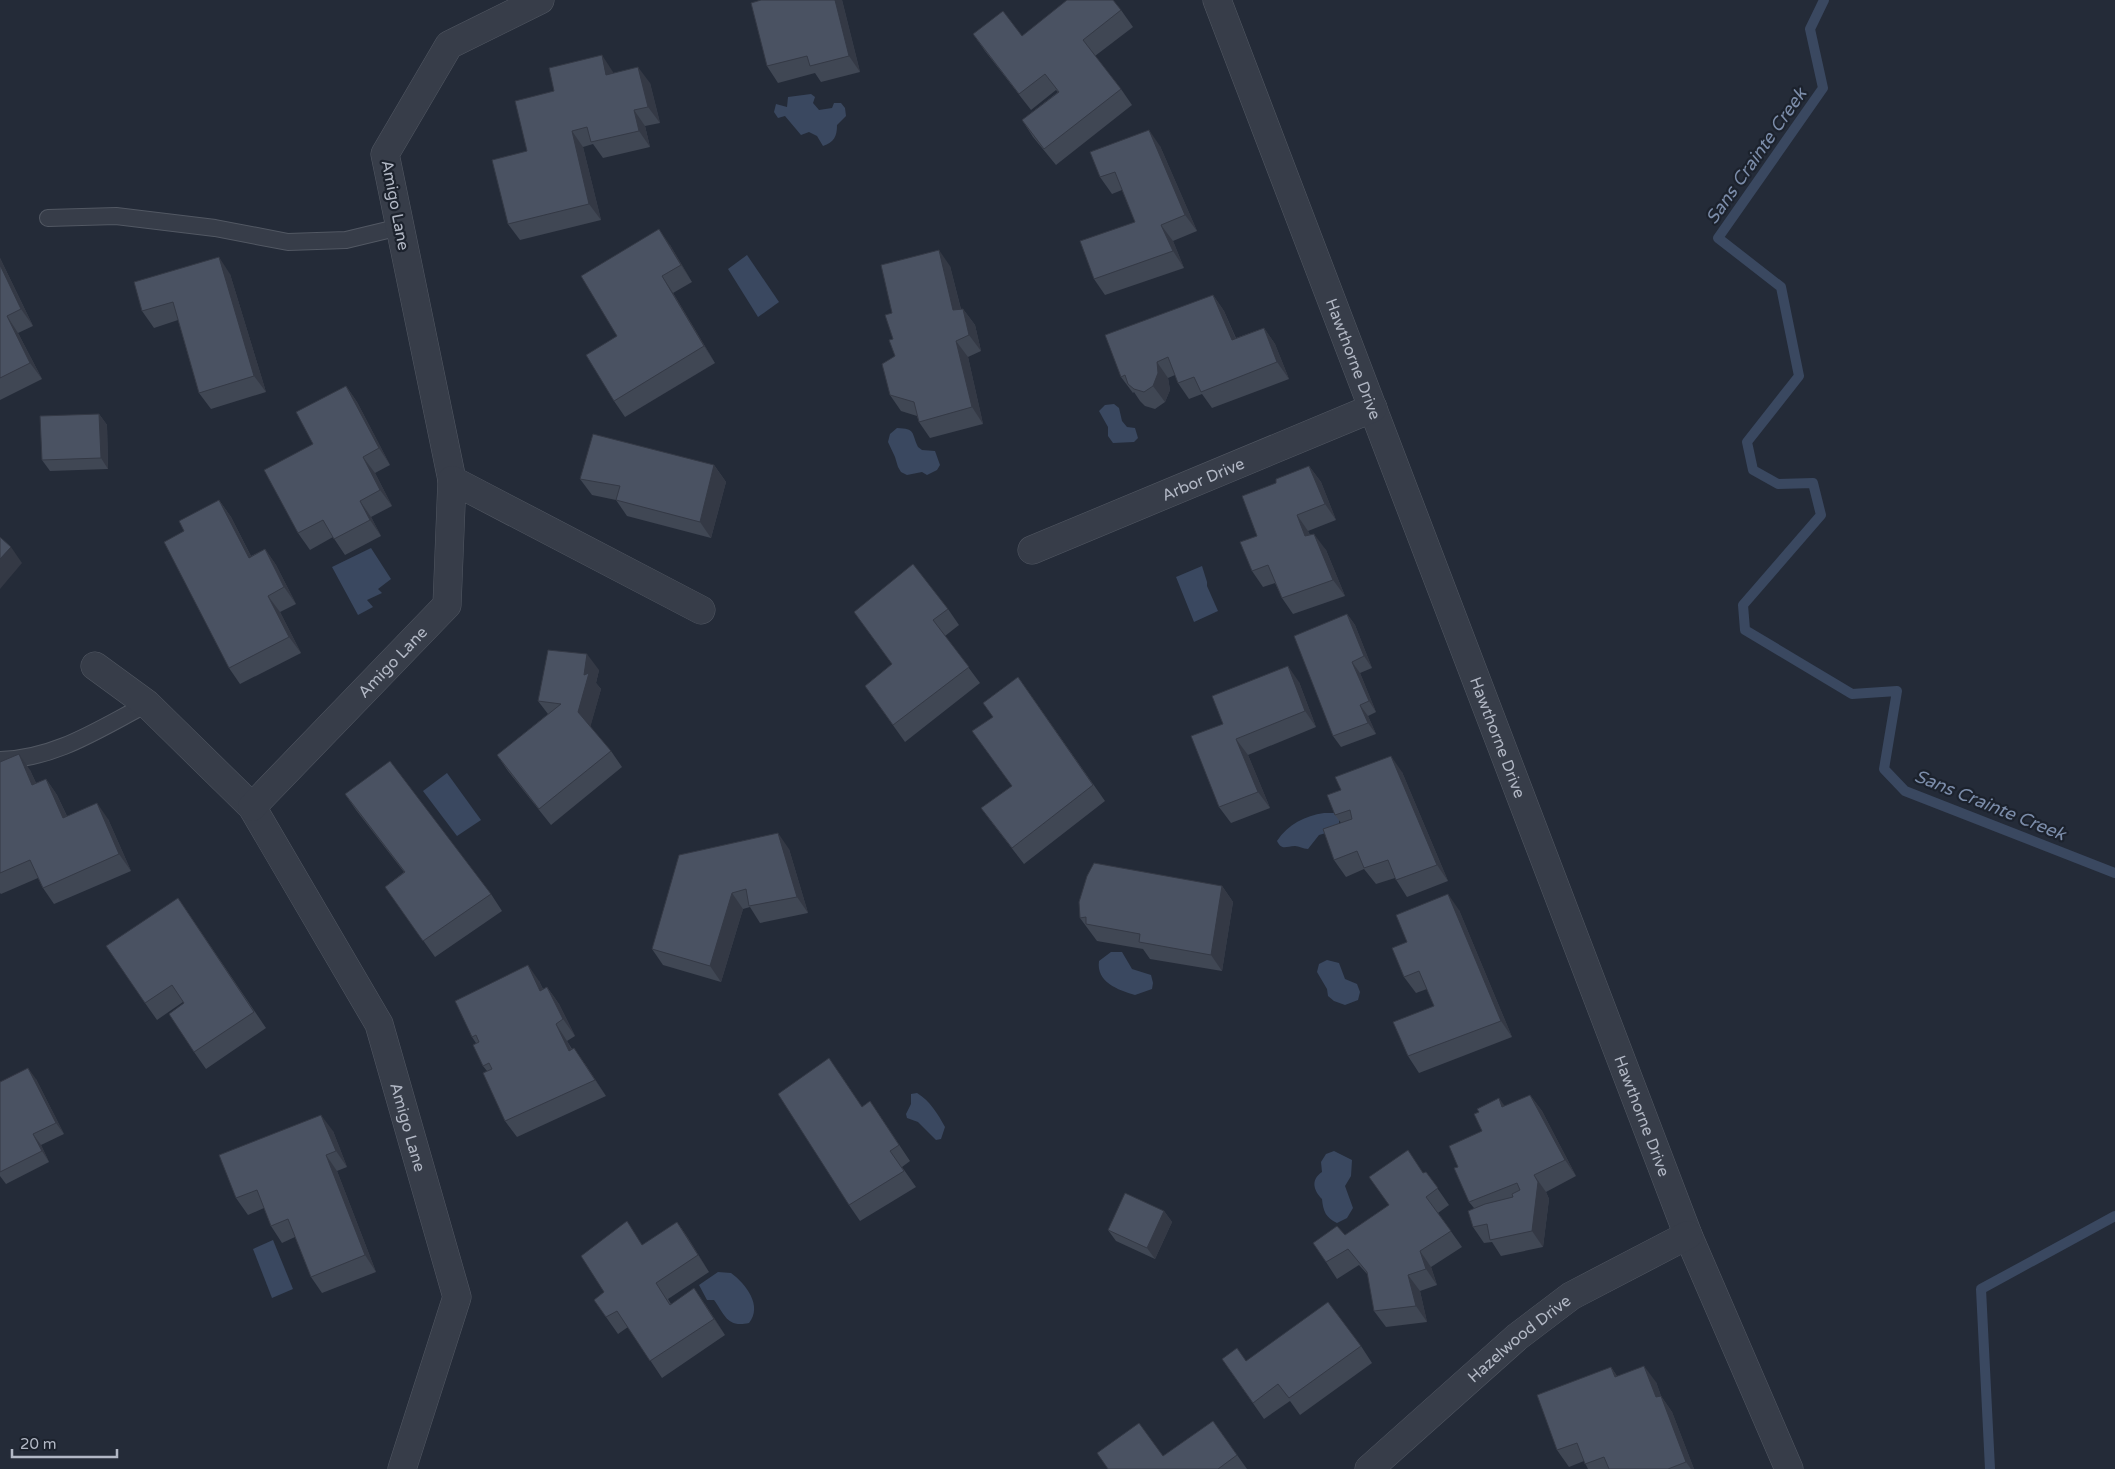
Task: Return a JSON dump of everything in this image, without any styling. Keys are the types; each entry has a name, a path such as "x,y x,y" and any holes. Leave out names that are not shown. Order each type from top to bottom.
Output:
{"street":[{"name":"Amigo Lane","path":"252,807 447,605 452,480 385,154 449,45 540,0"},
{"name":"Hawthorne Drive","path":"1217,0 1688,1235 1789,1469"},
{"name":"Arbor Drive","path":"1032,550 1373,408"},
{"path":"452,480 701,610"},
{"name":"Amigo Lane","path":"95,666 147,704 252,807 379,1024 457,1297 402,1469"},
{"name":"Hazelwood Drive","path":"1369,1469 1517,1337 1571,1296 1688,1235"}],"lane":[{"path":"48,218 116,216 215,228 288,242 346,240 400,227"},
{"path":"0,760 18,760 42,755 87,735 147,704"}],"water":[{"path":"811,94 815,97 813,103 819,110 832,108 834,103 841,103 845,108 846,116 837,125 834,138 830,143 823,146 817,136 809,132 801,135 785,116 778,118 774,112 776,104 787,107 788,97"},
{"path":"747,255 779,302 758,317 728,269"},
{"path":"1114,404 1119,408 1122,421 1127,427 1135,428 1138,438 1134,442 1113,443 1108,436 1108,427 1099,411 1105,405"},
{"path":"897,428 910,430 918,447 922,450 935,451 940,465 937,470 927,475 922,472 907,475 901,472 888,442 890,434"},
{"path":"371,548 391,579 378,589 382,593 367,600 373,607 358,615 332,567"},
{"path":"1202,566 1207,586 1218,611 1194,622 1176,577"},
{"path":"447,773 481,820 457,836 423,791"},
{"path":"1334,813 1339,818 1339,825 1336,830 1319,835 1308,849 1295,846 1283,847 1277,841 1292,825 1310,816"},
{"path":"1111,952 1122,952 1132,969 1151,975 1152,989 1135,995 1115,988 1105,980 1099,968 1099,961"},
{"path":"1327,960 1339,963 1345,979 1357,984 1360,992 1358,1000 1345,1005 1334,1001 1328,996 1327,989 1317,972 1319,964"},
{"path":"917,1093 930,1104 945,1127 941,1139 936,1140 918,1122 907,1118 906,1114 911,1104 911,1094"},
{"path":"1334,1151 1352,1160 1351,1176 1345,1186 1353,1208 1347,1218 1337,1223 1326,1214 1322,1199 1315,1189 1316,1178 1322,1172 1321,1162 1326,1154"},
{"path":"273,1240 293,1289 272,1298 253,1249"},
{"path":"718,1272 731,1273 747,1289 751,1296 754,1310 749,1323 736,1324 731,1322 714,1300 707,1300 699,1285"}],"building":[{"path":"761,0 835,0 849,56 810,66 807,56 767,66 751,3"},
{"path":"1067,0 1113,0 1121,10 1083,40 1121,89 1044,149 1022,120 1059,92 1045,74 1019,94 973,34 1003,11 1022,36"},
{"path":"602,55 606,75 638,67 648,107 634,110 639,131 591,142 587,127 572,131 589,204 508,224 492,160 527,151 515,101 554,91 549,68"},
{"path":"1149,130 1185,215 1161,225 1173,251 1094,279 1080,241 1135,222 1115,172 1100,177 1090,152"},
{"path":"659,229 681,265 662,276 704,346 614,401 586,355 617,336 581,276"},
{"path":"939,250 953,310 963,309 969,335 956,341 972,407 919,422 914,402 890,395 882,364 895,356 889,340 893,339 885,315 892,313 881,265"},
{"path":"219,257 254,376 199,393 173,302 142,311 134,282"},
{"path":"0,265 21,309 7,316 30,363 0,378"},
{"path":"1213,295 1232,340 1264,328 1277,362 1201,392 1194,377 1178,383 1168,357 1157,362 1158,373 1153,386 1144,392 1134,389 1128,384 1125,375 1121,377 1105,335"},
{"path":"346,386 379,448 363,457 380,490 360,501 370,520 334,539 323,520 298,533 264,470 313,444 296,412"},
{"path":"99,414 101,458 42,460 40,416"},
{"path":"593,434 714,465 700,522 616,500 620,486 580,479"},
{"path":"1309,466 1325,504 1297,515 1305,536 1314,534 1333,580 1282,598 1268,565 1252,571 1240,542 1257,536 1242,496 1276,483 1276,479"},
{"path":"219,500 249,558 265,549 284,587 268,596 289,637 229,668 164,542 184,531 179,521"},
{"path":"0,537 11,547 0,559"},
{"path":"913,564 948,609 933,620 969,667 893,725 865,686 892,664 854,612"},
{"path":"1347,614 1364,656 1352,662 1369,701 1360,705 1368,723 1333,736 1294,636"},
{"path":"548,650 587,654 584,675 589,673 578,712 611,751 539,809 497,755 561,704 538,701"},
{"path":"1288,666 1305,711 1236,739 1258,792 1219,807 1191,736 1223,724 1212,696"},
{"path":"1018,677 1093,785 1012,848 981,808 1012,786 972,731 993,717 983,703"},
{"path":"19,754 32,785 46,779 63,818 97,803 119,854 43,888 30,860 0,873 0,762"},
{"path":"1391,756 1437,865 1396,880 1388,860 1364,868 1357,851 1334,860 1323,829 1352,819 1350,810 1335,815 1327,795 1341,790 1335,777"},
{"path":"390,761 491,894 423,941 385,887 405,872 345,794"},
{"path":"778,833 797,897 749,906 746,889 732,893 710,966 652,949 679,855"},
{"path":"1094,863 1222,886 1211,955 1139,942 1140,934 1086,924 1086,917 1080,918 1079,902 1087,876"},
{"path":"1448,894 1501,1021 1408,1056 1393,1022 1434,1006 1419,971 1404,977 1392,948 1407,942 1396,915"},
{"path":"178,898 254,1012 194,1052 169,1014 184,1003 172,985 145,1003 106,946"},
{"path":"528,965 540,991 547,987 563,1019 556,1024 569,1051 574,1048 595,1080 505,1121 483,1073 492,1069 489,1063 483,1066 473,1045 479,1042 476,1035 472,1037 455,1001"},
{"path":"829,1058 862,1107 870,1101 899,1145 890,1151 904,1171 849,1205 778,1094"},
{"path":"28,1068 56,1123 33,1134 42,1151 0,1172 0,1082"},
{"path":"1530,1095 1565,1160 1534,1175 1538,1182 1532,1231 1490,1240 1487,1224 1473,1227 1468,1211 1485,1204 1513,1197 1512,1194 1520,1190 1517,1183 1469,1202 1454,1168 1458,1167 1449,1146 1482,1131 1474,1114 1479,1112 1477,1109 1499,1098 1502,1107"},
{"path":"321,1115 336,1151 326,1155 365,1255 311,1277 288,1219 271,1226 257,1190 236,1198 219,1155"},
{"path":"1408,1150 1423,1173 1426,1172 1438,1188 1426,1197 1451,1231 1420,1251 1426,1269 1408,1275 1416,1306 1374,1311 1367,1272 1348,1249 1326,1262 1313,1243 1337,1226 1345,1235 1389,1205 1369,1177"},
{"path":"1125,1193 1164,1211 1147,1248 1108,1230"},
{"path":"627,1221 642,1245 677,1222 698,1255 656,1283 670,1305 694,1288 714,1319 650,1361 617,1311 606,1317 594,1300 604,1292 581,1256"},
{"path":"1328,1302 1361,1346 1289,1398 1278,1384 1253,1403 1222,1359 1237,1348 1246,1361"},
{"path":"1644,1366 1656,1397 1661,1396 1686,1462 1668,1469 1609,1469 1604,1457 1585,1464 1577,1443 1557,1450 1537,1395 1611,1367 1615,1377"},
{"path":"1213,1421 1237,1455 1218,1469 1108,1469 1097,1453 1139,1423 1163,1456"}],"waterway":[{"name":"Sans Crainte Creek","path":"1824,0 1810,29 1823,88 1718,238 1781,287 1799,376 1747,442 1753,470 1778,484 1813,483 1821,515 1743,605 1745,630 1852,694 1897,691 1884,769 1905,791 2115,873"},
{"name":"Sans Crainte Creek","path":"1990,1469 1981,1289 2115,1216"}]}
